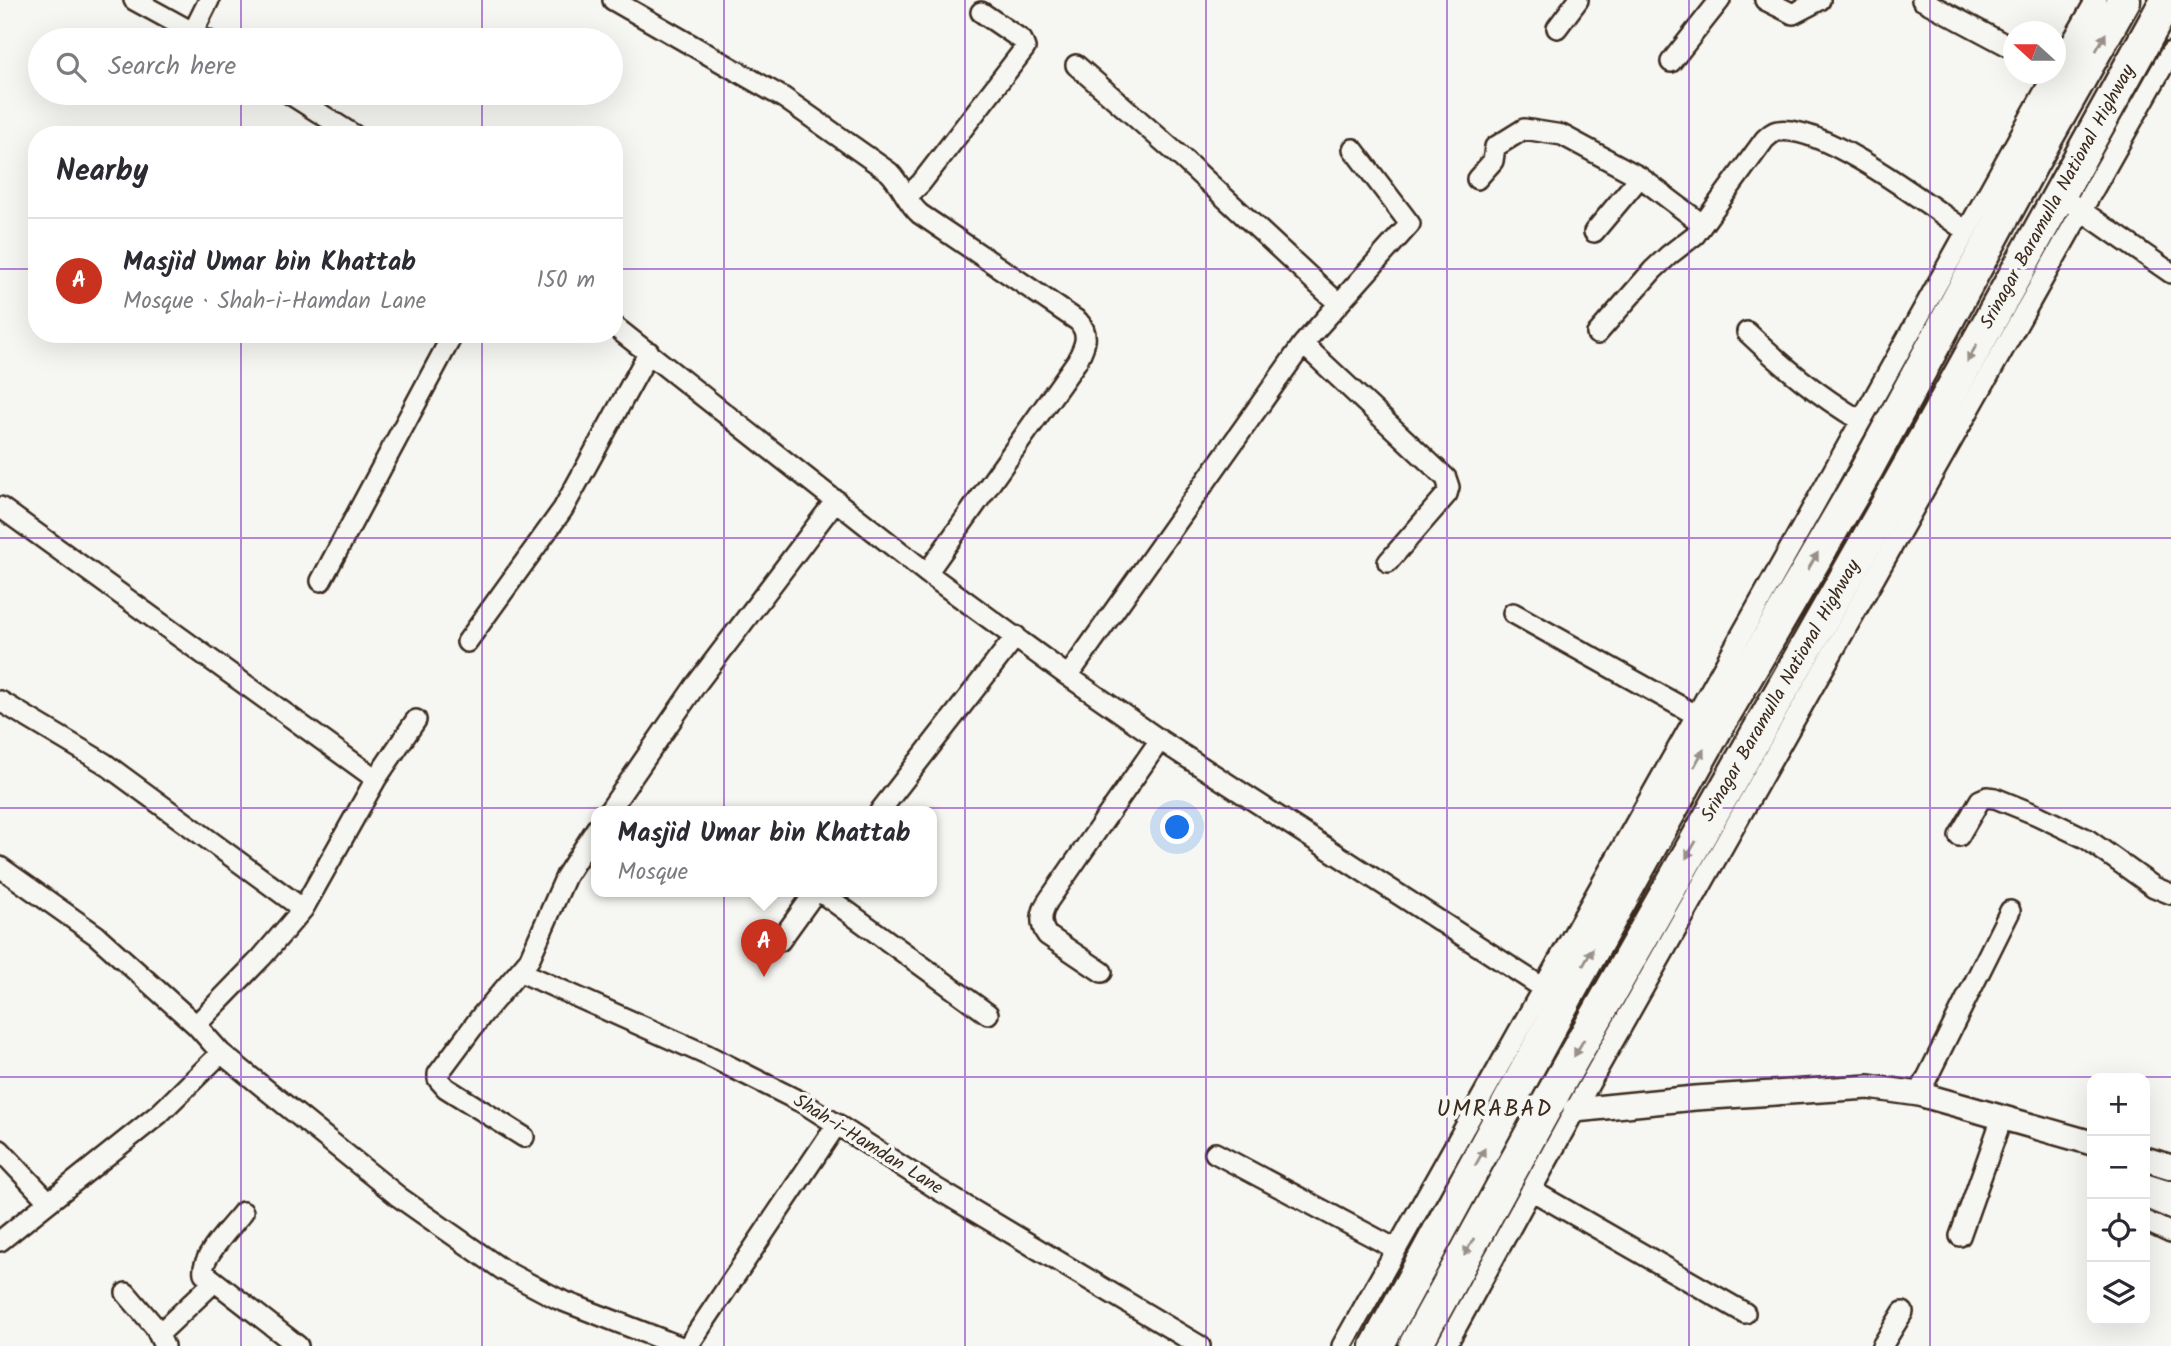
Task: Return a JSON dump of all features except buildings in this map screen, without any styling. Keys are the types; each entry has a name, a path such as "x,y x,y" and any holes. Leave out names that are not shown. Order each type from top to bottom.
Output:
{"highway":[{"path":"2066,69 2124,0"},
{"name":"Srinagar Baramulla National Highway","path":"1415,1346 1560,1082 1746,782 2071,203 2159,44 2167,0"},
{"path":"1377,1346 1553,994 1719,723 1863,476 2031,165 2058,84"}],"street":[{"path":"134,0 185,28"},
{"path":"202,28 209,0"},
{"path":"613,0 784,98 889,172 920,214 1085,328 1086,338 1077,361 927,573"},
{"path":"1557,28 1578,0"},
{"path":"1671,62 1720,0"},
{"path":"1765,0 1793,14 1820,0"},
{"path":"1922,0 2003,43"},
{"path":"2066,64 2096,0"},
{"path":"907,197 921,183 1025,48 1022,40 981,12"},
{"path":"1076,65 1182,158 1339,304"},
{"path":"1342,1346 1396,1249 1553,994 1696,715 1966,231 2056,84"},
{"path":"307,105 340,126"},
{"path":"1477,179 1493,161 1495,147 1524,129 1562,135 1640,177 1702,224"},
{"path":"1597,334 1653,270 1695,235 1765,139 1776,131 1793,131 1853,155 1966,231"},
{"path":"1068,676 1303,344 1410,224 1353,149"},
{"path":"1594,232 1640,177"},
{"path":"2071,203 2171,273"},
{"path":"1747,332 1801,382 1861,421"},
{"path":"623,333 927,573 1068,676 1160,740 1553,994"},
{"path":"321,581 448,343"},
{"path":"1303,344 1447,481 1447,494 1388,562"},
{"path":"467,642 563,509 649,352"},
{"path":"612,806 695,686 836,500"},
{"path":"0,507 376,779"},
{"path":"1513,613 1696,715"},
{"path":"884,806 1016,636"},
{"path":"0,701 104,763 303,909"},
{"path":"196,1025 262,957 303,909 376,779 416,720"},
{"path":"1102,972 1047,935 1043,930 1042,914 1048,901 1160,740"},
{"path":"1447,1346 1575,1110 1746,782"},
{"path":"1959,835 1980,800 1995,798 2087,839 2154,887 2171,894"},
{"path":"524,1137 446,1088 438,1079 443,1065 520,972 538,942 566,876 591,837"},
{"path":"0,867 96,935 196,1025 221,1053 399,1196 503,1270 558,1299 679,1346"},
{"path":"780,940 812,897"},
{"path":"825,897 988,1014"},
{"path":"1919,1094 2010,911"},
{"name":"Shah-i-Hamdan Lane","path":"520,972 771,1086 1200,1346"},
{"path":"0,1241 159,1114 221,1053"},
{"path":"1575,1110 1695,1098 1869,1087 1919,1094 2087,1142"},
{"path":"1960,1236 2002,1118"},
{"path":"688,1346 837,1124"},
{"path":"0,1150 48,1201"},
{"path":"1215,1153 1396,1249"},
{"path":"2150,1160 2171,1167"},
{"path":"1531,1190 1745,1313"},
{"path":"243,1212 203,1263 204,1273 298,1346"},
{"path":"2150,1223 2171,1233"},
{"path":"126,1293 162,1340 214,1282"},
{"path":"1882,1346 1903,1312"}],"place":[{"name":"Masjid Umar bin Khattab","path":"764,977"}],"district":[{"name":"UMRABAD","path":"1495,1110"}]}
